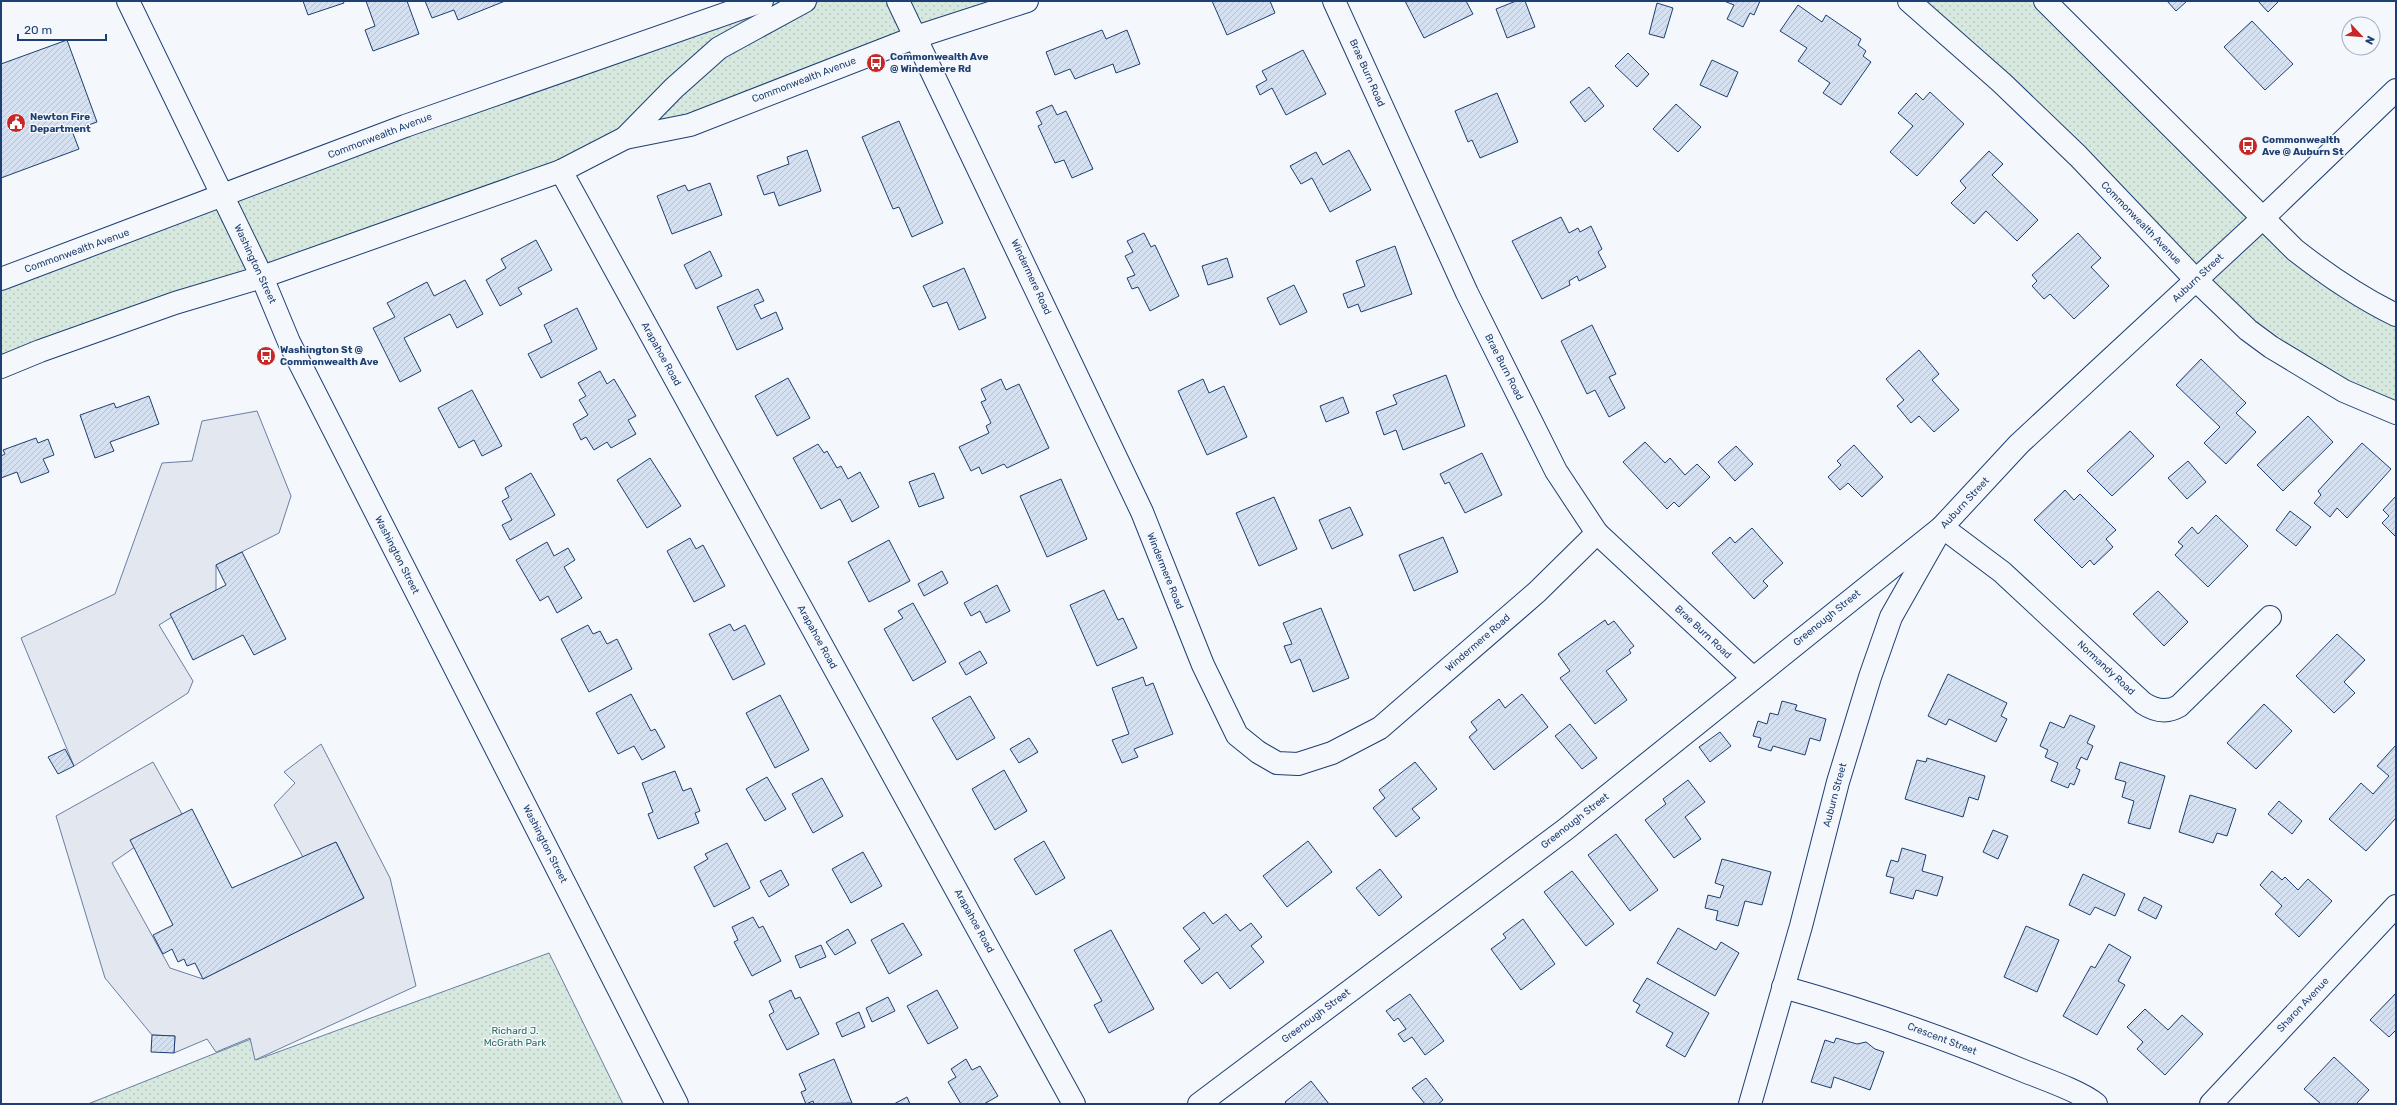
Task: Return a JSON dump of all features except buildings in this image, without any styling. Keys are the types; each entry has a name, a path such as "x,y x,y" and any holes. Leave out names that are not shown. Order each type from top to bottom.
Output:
{"street":[{"name":"Washington Street","path":"128,1 262,277 292,349 677,1104"},
{"name":"Commonwealth Avenue","path":"1,279 222,197 405,126 762,1"},
{"name":"Commonwealth Avenue","path":"625,138 674,88 719,48 805,1"},
{"name":"Windermere Road","path":"898,1 1142,512 1203,665 1237,735 1258,752 1276,763 1298,764 1332,753 1380,728 1537,592 1597,533"},
{"name":"Commonwealth Avenue","path":"1,367 40,351 175,303 262,277 561,171 625,138 690,125 916,37 1027,1"},
{"name":"Brae Burn Road","path":"1334,1 1471,300 1556,471 1597,533 1753,678"},
{"name":"Commonwealth Avenue","path":"1908,1 2002,83 2078,156 2196,280 2248,330 2271,348 2344,391 2396,413"},
{"path":"2045,1 2264,217 2295,250 2317,268 2372,303 2396,315"},
{"name":"Auburn Street","path":"1750,1104 1801,926 1838,782 1870,677 1891,617 1942,527 2019,444 2264,217 2396,90"},
{"name":"Arapahoe Road","path":"561,171 1074,1104"},
{"name":"Normandy Road","path":"1942,527 2002,572 2143,703 2155,709 2172,710 2179,706 2270,617"},
{"name":"Greenough Street","path":"1199,1104 1566,829 1942,527"},
{"name":"Sharon Avenue","path":"2211,1104 2396,906"},
{"name":"Crescent Street","path":"1783,987 1857,1008 1959,1044 2045,1080 2096,1104"}],"green space":[{"path":"762,1 1027,1 1,373 1,279"},
{"path":"1909,1 2045,1 2264,217 2396,315 2396,413 2295,363"},
{"name":"Richard J. McGrath Park","path":"549,953 623,1104 88,1104 251,1039 256,1060"}],"shaded area":[{"path":"257,411 291,496 279,533 216,565 216,590 159,625 193,681 188,693 74,766 21,638 115,594 162,463 192,461 202,421"},
{"path":"321,744 390,878 416,986 255,1060 250,1038 216,1052 207,1039 174,1053 175,1036 152,1035 105,978 56,816 153,762 182,814 112,863 170,968 203,979 364,898 336,842 303,857 274,805 295,783 284,772"}],"place":[{"name":"Commonwealth Ave @ Windemere Rd","path":"876,63"},
{"name":"Newton Fire Department","path":"16,123"},
{"name":"Commonwealth Ave @ Auburn St","path":"2248,146"},
{"name":"Washington St @ Commonwealth Ave","path":"266,356"}]}
